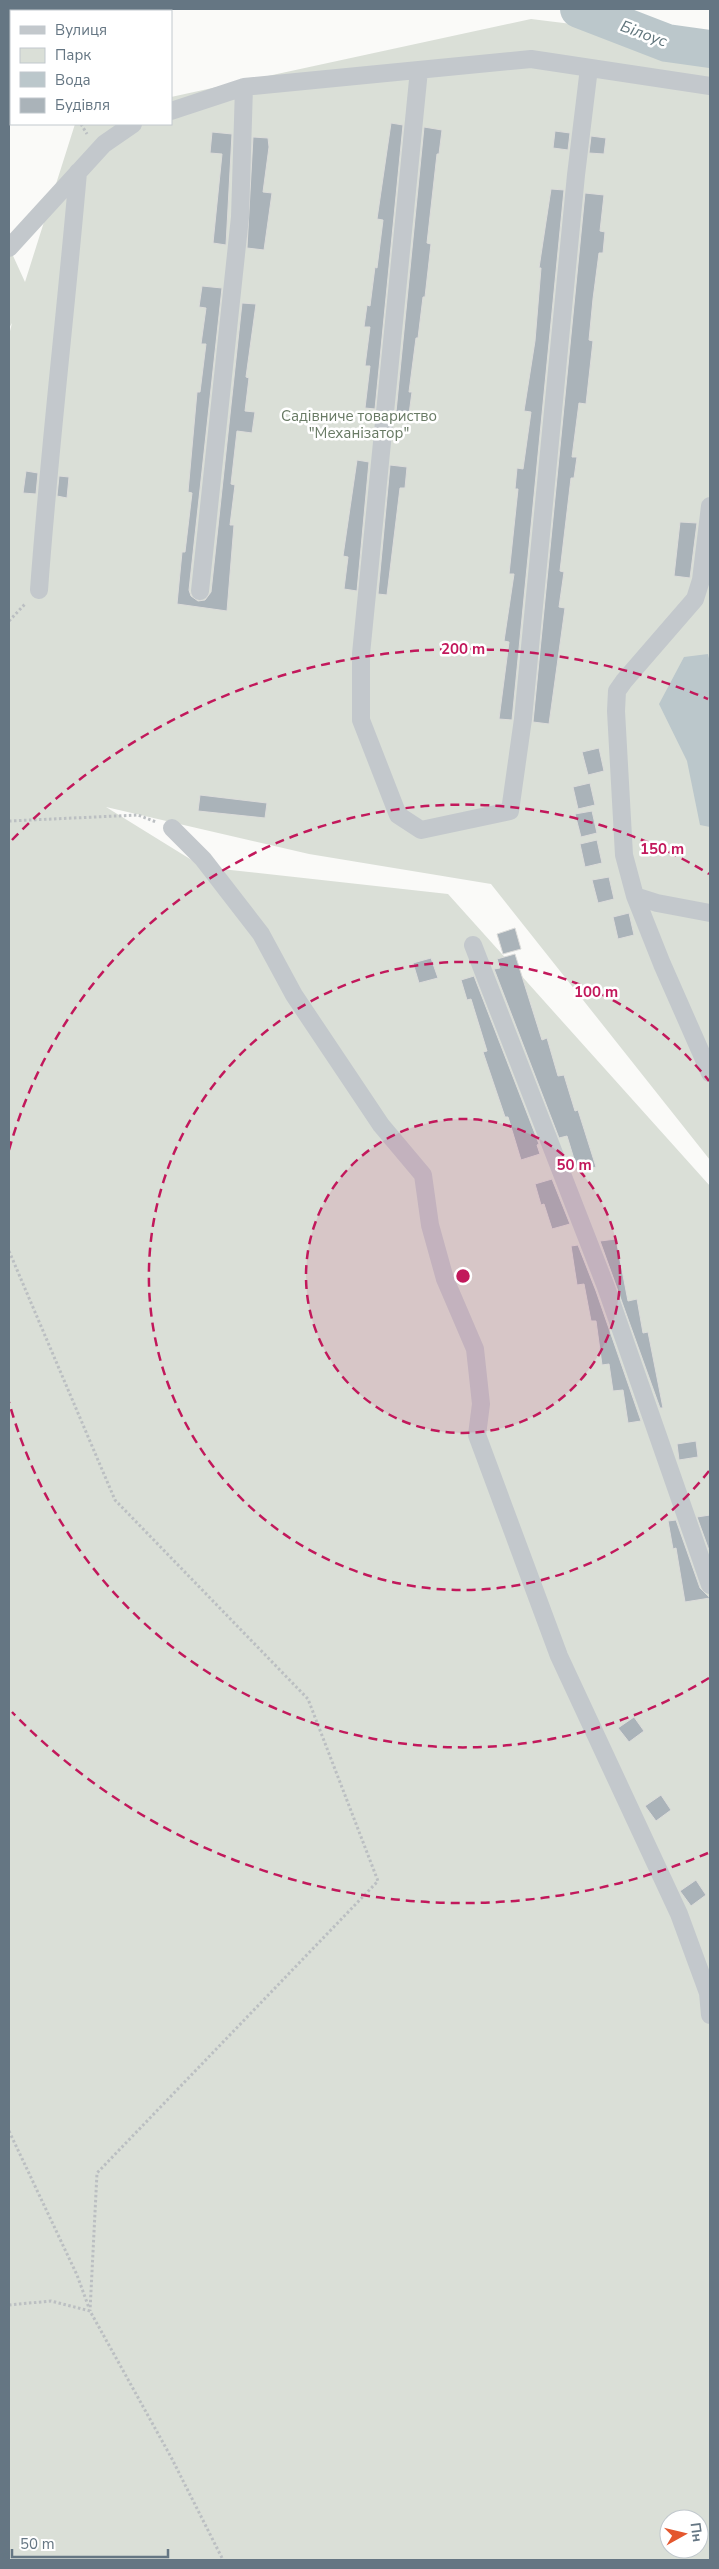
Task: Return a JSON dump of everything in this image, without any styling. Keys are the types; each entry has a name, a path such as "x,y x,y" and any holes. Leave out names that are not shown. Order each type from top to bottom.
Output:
{"street":[{"path":"172,111 244,87 531,59 710,86"},
{"path":"419,70 361,654 361,691 362,720 398,815 421,830 510,811 523,719 574,194 589,68"},
{"path":"200,591 240,217 244,87"},
{"path":"9,248 104,144 132,125"},
{"path":"39,590 48,457 65,320 78,172"},
{"path":"710,506 701,580 695,599 617,691 616,712 624,856 636,896 662,964 710,1072"},
{"path":"172,828 203,859 261,934 294,995 381,1125 423,1175 430,1225 445,1280 475,1349 481,1404 477,1435 559,1656 679,1914 708,1993 710,2016"},
{"path":"636,896 657,903 710,913"},
{"path":"473,945 606,1287 710,1585"}],"path":[{"path":"9,621 39,590"},
{"path":"9,821 138,815 172,828"},
{"path":"9,1251 115,1500 308,1699 378,1881 97,2172 90,2311"},
{"path":"9,2131 77,2275 90,2311 171,2457 223,2560"},
{"path":"9,2304 51,2301 90,2311"}],"green space":[{"name":"Садівниче товариство \"Механізатор\"","path":"531,19 710,41 710,1160 491,884 309,854 106,807 203,867 448,894 710,1186 710,2560 9,2560 9,335 12,323 9,328 9,247 25,282 75,125 172,125 172,97"}],"water":[{"path":"708,654 710,663 710,827 700,825 687,761 659,704 684,657"}],"building":[{"path":"391,123 403,125 375,409 365,408 370,366 365,366 370,327 364,327 367,305 370,306 375,267 377,268 383,220 377,219"},
{"path":"424,127 442,130 439,154 437,154 427,243 431,244 425,297 423,297 418,338 416,338 409,392 412,392 409,414 396,412"},
{"path":"555,131 570,133 568,150 553,148"},
{"path":"212,132 232,134 226,245 213,243 222,154 210,153"},
{"path":"591,136 606,138 604,154 589,153"},
{"path":"253,137 268,138 269,147 263,192 272,193 264,250 247,248"},
{"path":"551,189 564,190 512,720 499,719 509,642 504,641 514,574 509,574 518,489 515,489 517,468 523,469 531,412 524,411 535,341 541,268 539,268"},
{"path":"585,193 604,195 600,231 605,232 603,253 599,253 593,299 589,340 593,341 586,404 579,403 572,457 577,457 574,478 571,478 560,571 564,572 559,607 565,608 549,724 533,722"},
{"path":"202,286 222,288 189,590 191,596 198,601 205,600 211,592 242,303 256,304 246,377 249,378 245,411 255,412 252,433 237,431 231,484 235,485 230,525 234,525 227,611 177,604 182,552 185,552 192,493 188,492 197,392 200,392 206,344 201,344 206,308 199,307"},
{"path":"357,460 369,462 357,591 344,589 348,557 343,556"},
{"path":"390,465 407,467 405,488 400,488 387,595 378,594"},
{"path":"26,471 38,473 36,494 23,493"},
{"path":"59,476 69,477 67,498 57,496"},
{"path":"680,522 697,523 690,578 674,576"},
{"path":"599,748 604,771 588,775 582,752"},
{"path":"590,783 595,805 578,809 573,787"},
{"path":"200,795 267,803 265,818 198,811"},
{"path":"592,811 597,833 581,837 575,814"},
{"path":"597,840 602,863 585,867 580,844"},
{"path":"609,877 614,899 598,903 592,880"},
{"path":"629,913 634,935 618,939 613,917"},
{"path":"515,928 521,949 503,954 497,934"},
{"path":"515,954 542,1040 547,1038 558,1076 564,1075 575,1111 578,1110 596,1167 578,1172 567,1136 559,1138 494,969 500,968 497,959"},
{"path":"431,958 438,978 419,983 413,963"},
{"path":"474,976 539,1144 537,1145 540,1154 521,1160 508,1117 505,1117 483,1052 487,1051 471,999 467,1000 461,980"},
{"path":"552,1179 570,1224 552,1229 544,1204 541,1205 535,1184"},
{"path":"616,1239 628,1301 637,1299 643,1333 648,1332 663,1408 660,1408 600,1241"},
{"path":"578,1245 641,1421 628,1423 623,1390 613,1391 609,1364 602,1365 596,1321 591,1321 584,1284 577,1285 571,1246"},
{"path":"696,1441 698,1457 679,1460 677,1444"},
{"path":"710,1515 710,1553 697,1517"},
{"path":"676,1520 700,1588 710,1598 685,1602 676,1548 673,1549 668,1521"},
{"path":"634,1717 644,1731 629,1742 618,1728"},
{"path":"661,1795 671,1810 656,1821 645,1806"},
{"path":"696,1880 706,1895 691,1906 680,1891"}],"waterway":[{"name":"Білоус","path":"579,9 667,43 710,49"}]}
